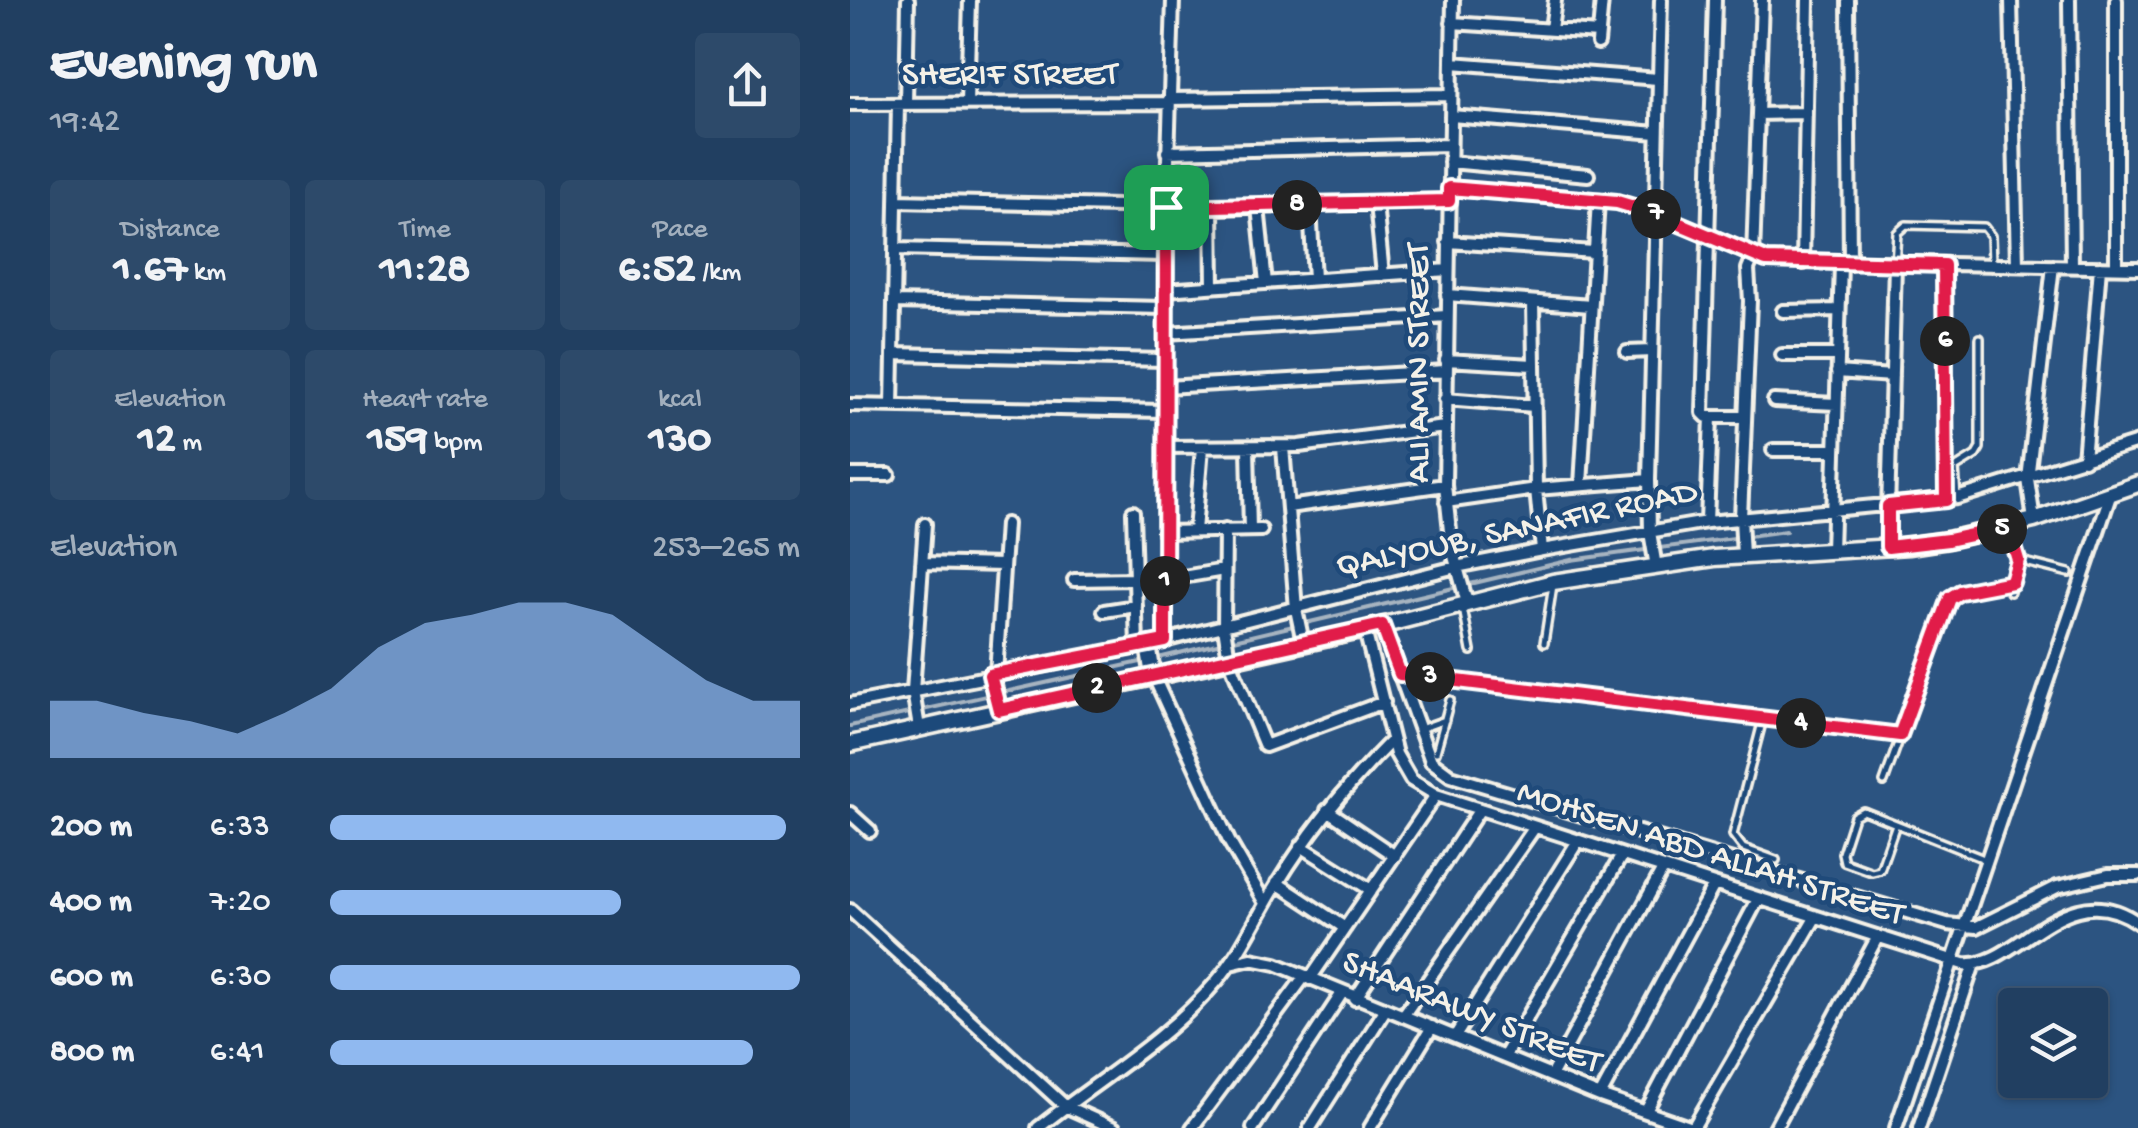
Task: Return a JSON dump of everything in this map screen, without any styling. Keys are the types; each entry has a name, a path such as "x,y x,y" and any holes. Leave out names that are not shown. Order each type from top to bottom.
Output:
{"street":[{"path":"892,406 896,201 908,0"},
{"path":"967,103 970,0"},
{"path":"1165,641 1165,255 1173,0"},
{"name":"ALI AMIN STREET","path":"1452,0 1445,485 1464,604"},
{"path":"1551,29 1555,0"},
{"path":"1452,22 1551,29 1599,38 1602,0"},
{"path":"1656,567 1650,532 1649,480 1661,0"},
{"path":"1715,0 1704,413 1709,417 1745,418"},
{"path":"1743,556 1740,518 1750,301 1747,276 1753,257 1762,0"},
{"path":"1803,262 1808,0"},
{"path":"1832,550 1839,310 1846,264 1848,0"},
{"path":"2012,0 2017,264"},
{"path":"2068,0 2072,266"},
{"path":"2116,0 2116,268"},
{"path":"1452,63 1658,80"},
{"name":"SHERIF STREET","path":"850,104 1451,95"},
{"path":"1758,114 1803,113"},
{"path":"1451,116 1657,133"},
{"path":"1168,152 1450,145"},
{"path":"1450,162 1588,175"},
{"path":"1449,188 1598,200 1654,213 1753,257 1846,264 2138,268"},
{"path":"1581,485 1598,200"},
{"path":"896,201 1212,208 1449,201"},
{"path":"1376,203 1383,275"},
{"path":"1310,205 1314,280"},
{"path":"1258,206 1266,283"},
{"path":"1212,208 1212,286"},
{"path":"1448,242 1594,252"},
{"path":"895,249 1165,255"},
{"path":"1888,547 1896,265"},
{"path":"1944,265 1951,499"},
{"path":"2034,520 2028,478 2053,266"},
{"path":"2084,460 2100,267"},
{"path":"1165,290 1448,270"},
{"path":"1447,295 1592,306"},
{"path":"894,302 1165,308"},
{"path":"1533,302 1536,489 1542,550"},
{"path":"1783,311 1839,310"},
{"path":"1165,333 1447,316"},
{"path":"1627,352 1652,351"},
{"path":"893,354 1165,360"},
{"path":"1782,355 1838,356"},
{"path":"1165,386 1446,365 1533,366"},
{"path":"1837,372 1892,376"},
{"path":"1445,398 1534,406"},
{"path":"1774,402 1836,404"},
{"path":"850,405 1165,411"},
{"path":"1707,522 1709,417"},
{"path":"1165,447 1283,446 1444,426"},
{"name":"QALYOUB, SANAFIR ROAD","path":"850,704 1143,646 1456,567 1542,550 1707,522 1951,499 2138,442"},
{"path":"1283,446 1296,609 1303,642"},
{"path":"1195,531 1202,447"},
{"path":"1164,532 1256,530 1248,448"},
{"path":"1773,450 1834,450"},
{"path":"850,475 889,476"},
{"path":"1446,502 1536,489 1649,480"},
{"name":"QALYOUB, SANAFIR ROAD","path":"850,744 1365,630 1553,582 1743,556 1935,542 2034,520 2138,484"},
{"path":"1288,507 1445,485"},
{"path":"1896,1128 2110,496"},
{"path":"1133,512 1136,606 1143,646 1229,842 1265,903"},
{"path":"919,728 913,691 925,524"},
{"path":"999,710 994,675 1006,524"},
{"path":"1225,530 1224,626 1229,659 1264,744 1270,747 1384,702"},
{"path":"922,563 1003,565"},
{"path":"1165,580 1224,570"},
{"path":"1074,580 1135,579"},
{"path":"1104,611 1136,606"},
{"path":"1382,625 1431,761 1451,776 1903,914 1966,927 1990,922 2057,888 2108,875 2138,876"},
{"name":"MOHSEN ABD ALLAH STREET","path":"1365,630 1402,768 1411,780 1436,795 1876,938 1974,964"},
{"path":"1038,1128 1177,1023 1230,964 1277,883 1327,810 1392,740"},
{"path":"1192,1128 1344,928 1436,795"},
{"path":"1356,999 1480,809"},
{"path":"1327,810 1394,856"},
{"path":"850,814 870,831"},
{"path":"1403,1016 1536,827"},
{"path":"1456,1035 1578,841"},
{"path":"1301,846 1371,890"},
{"path":"1504,1057 1622,855"},
{"path":"1551,1076 1663,868"},
{"path":"1277,883 1344,928"},
{"path":"1600,1096 1714,885"},
{"path":"1646,1111 1758,899"},
{"path":"1920,1128 1974,964 2058,916 2094,909 2113,911 2138,923"},
{"path":"850,910 1065,1106 1114,1128"},
{"path":"1692,1128 1815,918"},
{"path":"1775,1128 1876,938"},
{"name":"SHAARAWY STREET","path":"1230,964 1251,959 1263,961 1456,1035 1600,1096 1692,1128"},
{"path":"1253,1128 1342,993"},
{"path":"1310,1128 1385,1010"},
{"path":"1370,1128 1432,1027"}],"lane":[{"path":"1896,265 1897,232 1906,225 1984,227 1991,236 1992,265"},
{"path":"1951,499 1955,468 1980,448 1980,338"},
{"path":"2008,527 2018,560 2010,592"},
{"path":"2018,560 2069,573"},
{"path":"1544,643 1553,582"},
{"path":"1884,782 1950,598 1960,592 2012,582"},
{"path":"1464,604 1470,651"},
{"path":"1400,674 1900,735"},
{"path":"1436,752 1450,700"},
{"path":"1763,719 1733,834 1743,848 1776,860"},
{"path":"1420,729 1444,720"},
{"path":"1896,824 1880,870 1872,872 1844,862 1842,854 1856,813 1863,811 1896,824 1989,861"}],"waterway":[{"path":"1154,659 1571,560 1786,531"},
{"path":"850,726 1145,661"}],"route":[{"path":"1449,188 1636,206 1766,260 1944,265 1946,500 1888,506 1888,547 2008,527 2018,560 2012,582 1960,592 1950,598 1900,735 1400,674 1382,625 999,710 990,675 1165,641 1166,207 1449,201 1449,188"}]}
